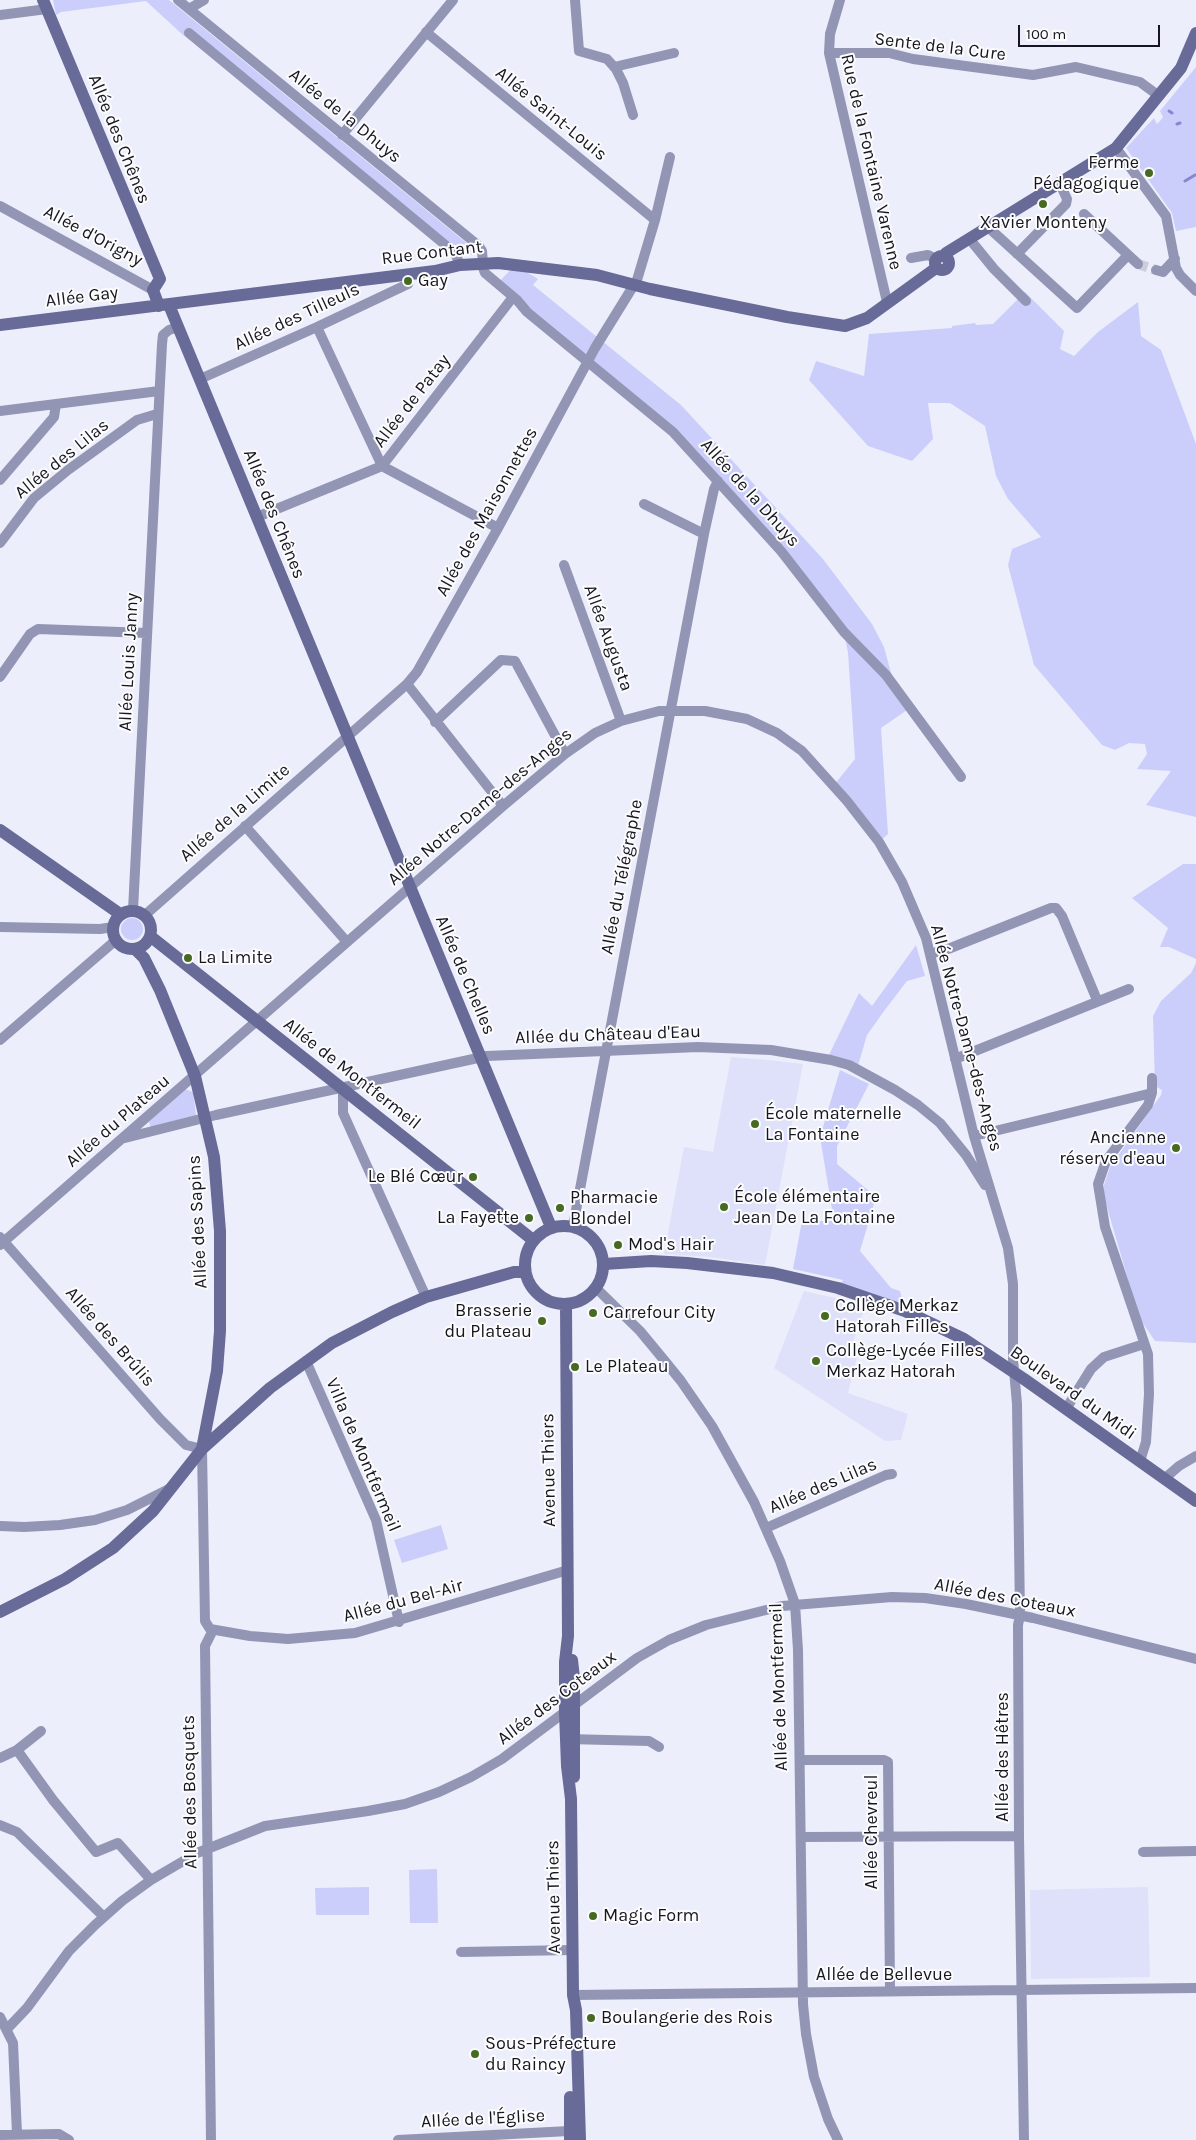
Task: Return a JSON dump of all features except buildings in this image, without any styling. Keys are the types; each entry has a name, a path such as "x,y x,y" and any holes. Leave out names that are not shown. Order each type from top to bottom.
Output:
{"main road":[{"name":"Allée des Chênes","path":"45,5 160,279 153,290"},
{"name":"Rue Contant","path":"164,306 435,271 460,265 498,263 597,275 634,285 787,317 845,326 867,318 942,262 1062,189 1116,148 1186,61 1196,34"},
{"name":"Rue Contant","path":"1159,96 1171,88 1188,70 1196,51"},
{"name":"Rue Contant","path":"942,262 946,253 992,232"},
{"name":"Rue Contant","path":"787,317 804,324 829,330 842,332 855,330 867,325 906,296 916,283"},
{"name":"Allée d'Origny","path":"153,290 164,306"},
{"name":"Allée des Chênes","path":"164,306 178,327 347,736"},
{"name":"Allée Gay","path":"0,325 164,306"},
{"name":"Allée de Chelles","path":"347,736 551,1227"},
{"path":"0,830 120,914 139,913 151,925 150,936 144,945 135,949 124,948 116,940 113,927 120,914"},
{"name":"Allée de Montfermeil","path":"150,936 533,1240"},
{"name":"Allée des Sapins","path":"135,949 144,958 160,990 195,1076 214,1157 220,1240 220,1331 217,1371 202,1449"},
{"path":"573,1226 584,1230 594,1238 600,1248 604,1264 602,1277 596,1288 578,1302 557,1304 539,1295 532,1288 526,1272 525,1258 533,1240 541,1232 551,1227 573,1226"},
{"name":"Boulevard du Midi","path":"604,1264 650,1261 687,1263 773,1273 838,1288 912,1314 964,1339 1016,1373 1196,1501"},
{"path":"0,1612 65,1580 93,1562 136,1528 202,1449 270,1388 332,1343 426,1297 514,1272 526,1272"},
{"name":"Avenue Thiers","path":"566,1304 568,1636 574,1678 570,1709 570,1739 575,1769 571,1799 572,1950 580,2140"},
{"path":"211,1406 221,1420 236,1417"},
{"name":"Avenue Thiers","path":"571,2137 570,2010 573,1995"}],"street":[{"name":"Allée de la Dhuys","path":"178,0 479,246 482,251 482,263 485,273 527,312 673,432 781,551 844,632 886,675 961,777"},
{"path":"189,9 204,0"},
{"path":"575,0 579,51 607,59 614,67 622,83 633,115"},
{"name":"Rue de la Fontaine Varenne","path":"840,0 830,34 829,53 887,302"},
{"path":"342,134 452,2"},
{"path":"0,16 45,5"},
{"name":"Allée Saint-Louis","path":"426,32 655,220"},
{"path":"189,33 455,253 460,265"},
{"path":"614,67 674,53"},
{"name":"Sente de la Cure","path":"829,53 889,53 913,59 1033,75 1076,67 1140,82 1159,96"},
{"path":"1116,148 1166,216 1176,268 1180,275 1196,291"},
{"name":"Allée des Maisonnettes","path":"347,736 407,684 417,672 498,528 588,361 634,285 655,220 670,157"},
{"path":"1017,254 1066,204 1067,199 1062,189"},
{"name":"Allée d'Origny","path":"0,206 153,290"},
{"path":"1084,214 1138,264"},
{"path":"992,232 1077,308 1128,255"},
{"path":"972,242 994,269 1026,300"},
{"path":"911,258 928,254 942,262"},
{"path":"1156,270 1163,272 1174,260"},
{"name":"Allée des Tilleuls","path":"200,379 318,327 408,284"},
{"name":"Allée de Patay","path":"257,517 382,466 513,297"},
{"name":"Allée Louis Janny","path":"139,913 147,634 157,414 163,335 169,330 178,327"},
{"path":"318,327 382,466 498,528"},
{"path":"0,411 159,391"},
{"path":"0,480 54,417 56,404"},
{"name":"Allée des Lilas","path":"0,543 34,498 68,470 137,420 157,414"},
{"name":"Allée du Télégraphe","path":"573,1226 704,534 714,488 718,481"},
{"path":"644,504 704,534"},
{"name":"Allée Augusta","path":"564,566 621,721"},
{"path":"0,677 30,634 38,629 147,634"},
{"path":"435,722 501,660 515,661 565,754"},
{"path":"407,684 503,806"},
{"name":"Allée Notre-Dame-des-Anges","path":"256,1021 503,806 565,754 596,733 621,721 659,710 705,711 747,719 777,733 802,751 847,800 879,842 902,882 926,938 974,1136 1008,1248 1013,1284 1013,1359 1016,1373"},
{"name":"Allée de la Limite","path":"139,913 245,826 347,736"},
{"path":"245,826 347,942"},
{"path":"930,954 1056,908 1062,916 1097,1000"},
{"path":"0,927 100,929 113,927"},
{"path":"0,1040 116,940"},
{"path":"955,1059 1097,1000 1129,989"},
{"name":"Allée du Plateau","path":"1,1241 195,1076 256,1021"},
{"name":"Allée du Château d'Eau","path":"118,1142 133,1135 155,1132 205,1118 480,1057 698,1047 771,1050 831,1060 849,1065 918,1105 940,1123 966,1155 993,1197"},
{"path":"1140,1462 1146,1442 1149,1394 1148,1354 1105,1227 1098,1184 1106,1161 1148,1105 1152,1093 1152,1078"},
{"path":"343,1088 343,1113 426,1297"},
{"path":"974,1136 1152,1093"},
{"path":"148,1115 147,1127 155,1132"},
{"name":"Allée des Brûlis","path":"1,1241 160,1419 186,1445 202,1449"},
{"name":"Allée de Montfermeil","path":"596,1288 640,1331 681,1381 731,1458 766,1528 796,1604 800,1760 802,1992 806,2034 814,2077 828,2119 838,2140"},
{"path":"1066,1408 1091,1369 1104,1357 1144,1344"},
{"name":"Villa de Montfermeil","path":"306,1361 376,1520 399,1622"},
{"name":"Allée des Hêtres","path":"1016,1373 1020,1615 1018,1625 1019,1836 1024,2140"},
{"path":"202,1449 204,1621 213,1630"},
{"path":"1164,1479 1179,1466 1196,1456"},
{"name":"Allée des Lilas","path":"766,1528 892,1474"},
{"path":"0,1526 42,1526 95,1520 126,1510 172,1487"},
{"name":"Allée du Bel-Air","path":"213,1630 250,1636 288,1639 355,1633 399,1622 556,1572 568,1570"},
{"name":"Allée des Coteaux","path":"7,2029 27,2008 69,1952 104,1917 151,1880 207,1848 264,1826 405,1804 439,1792 471,1777 502,1759 624,1667 669,1640 714,1623 796,1604 892,1597 925,1598 1020,1615 1196,1659"},
{"name":"Allée des Bosquets","path":"211,2140 205,1646 213,1630"},
{"path":"0,1758 17,1750 41,1731"},
{"path":"570,1739 649,1741 659,1747"},
{"path":"17,1750 53,1800 96,1852 118,1843 151,1880"},
{"name":"Allée Chevreul","path":"800,1760 887,1761 890,1991"},
{"path":"0,1825 17,1832 104,1917"},
{"path":"800,1836 1019,1836"},
{"path":"1143,1852 1196,1851"},
{"path":"461,1952 572,1950"},
{"name":"Allée de Bellevue","path":"573,1995 1196,1988"},
{"path":"0,2017 13,2043 17,2134"},
{"path":"0,2135 59,2134 69,2140"},
{"name":"Allée de l'Église","path":"398,2140 571,2137"}],"shaded area":[{"path":"53,0 169,0 469,245 472,255 455,253 189,33 184,36 146,1 61,12 56,15"},
{"path":"1196,67 1196,227 1176,231 1172,213 1126,148 1154,118 1157,124 1160,121 1163,117 1160,111"},
{"path":"515,265 538,279 533,285 681,405 823,559 872,624 884,647 891,673 907,710 881,728 888,834 879,842 834,785 855,759 848,653 844,632 673,432 497,284"},
{"path":"1025,292 1064,331 1060,349 1074,356 1098,332 1138,302 1141,336 1161,350 1196,444 1196,817 1146,805 1171,771 1137,769 1147,754 1145,744 1129,743 1115,750 1102,745 1034,665 1008,565 1012,549 1041,537 1008,499 996,476 985,426 950,403 928,403 933,439 912,461 868,446 809,380 816,361 864,376 869,334 952,328 952,326 975,323 976,325 993,324"},
{"path":"1183,864 1196,864 1196,959 1169,947 1160,947 1168,928 1132,898"},
{"path":"132,918 140,921 143,929 140,937 132,940 124,937 121,929 124,921"},
{"path":"916,945 925,976 907,981 884,1011 867,1035 857,1069 827,1059 859,993 872,1006"},
{"path":"1196,963 1196,1343 1155,1341 1142,1322 1132,1293 1104,1197 1104,1185 1110,1167 1161,1095 1162,1090 1155,1086 1153,1016 1161,1001 1191,973"},
{"path":"731,1057 803,1064 765,1265 710,1257 664,1254 684,1147 713,1152"},
{"path":"840,1070 869,1084 837,1146 837,1164 876,1197 860,1251 891,1288 900,1291 905,1311 838,1288 843,1280 793,1269 802,1221 834,1221 820,1137"},
{"path":"185,1089 193,1092 196,1115 150,1126 149,1121"},
{"name":"Collège-Lycée Filles Merkaz Hatorah","path":"804,1291 844,1300 865,1308 850,1350 858,1354 848,1393 908,1414 901,1440 885,1441 774,1368"},
{"path":"441,1525 448,1549 402,1563 394,1540"},
{"path":"437,1869 438,1923 410,1923 409,1870"},
{"path":"369,1887 369,1915 316,1915 315,1888"},
{"path":"1148,1887 1150,1977 1031,1979 1030,1890"}],"waterway":[{"path":"1185,181 1195,175"}],"tunnel":[{"path":"1138,264 1156,270"}],"place":[{"name":"Ferme Pédagogique","path":"1149,173"},
{"name":"Xavier Monteny","path":"1043,204"},
{"name":"Gay","path":"408,281"},
{"name":"La Limite","path":"188,958"},
{"name":"École maternelle La Fontaine","path":"755,1124"},
{"name":"Ancienne réserve d'eau","path":"1176,1148"},
{"name":"Le Blé Cœur","path":"473,1177"},
{"name":"École élémentaire Jean De La Fontaine","path":"724,1207"},
{"name":"Pharmacie Blondel","path":"560,1208"},
{"name":"La Fayette","path":"529,1218"},
{"name":"Mod's Hair","path":"618,1245"},
{"name":"Carrefour City","path":"593,1313"},
{"name":"Collège Merkaz Hatorah Filles","path":"825,1316"},
{"name":"Brasserie du Plateau","path":"542,1321"},
{"name":"Collège-Lycée Filles Merkaz Hatorah","path":"816,1361"},
{"name":"Le Plateau","path":"575,1367"},
{"name":"Magic Form","path":"593,1916"},
{"name":"Boulangerie des Rois","path":"591,2018"},
{"name":"Sous-Préfecture du Raincy","path":"475,2054"}]}
